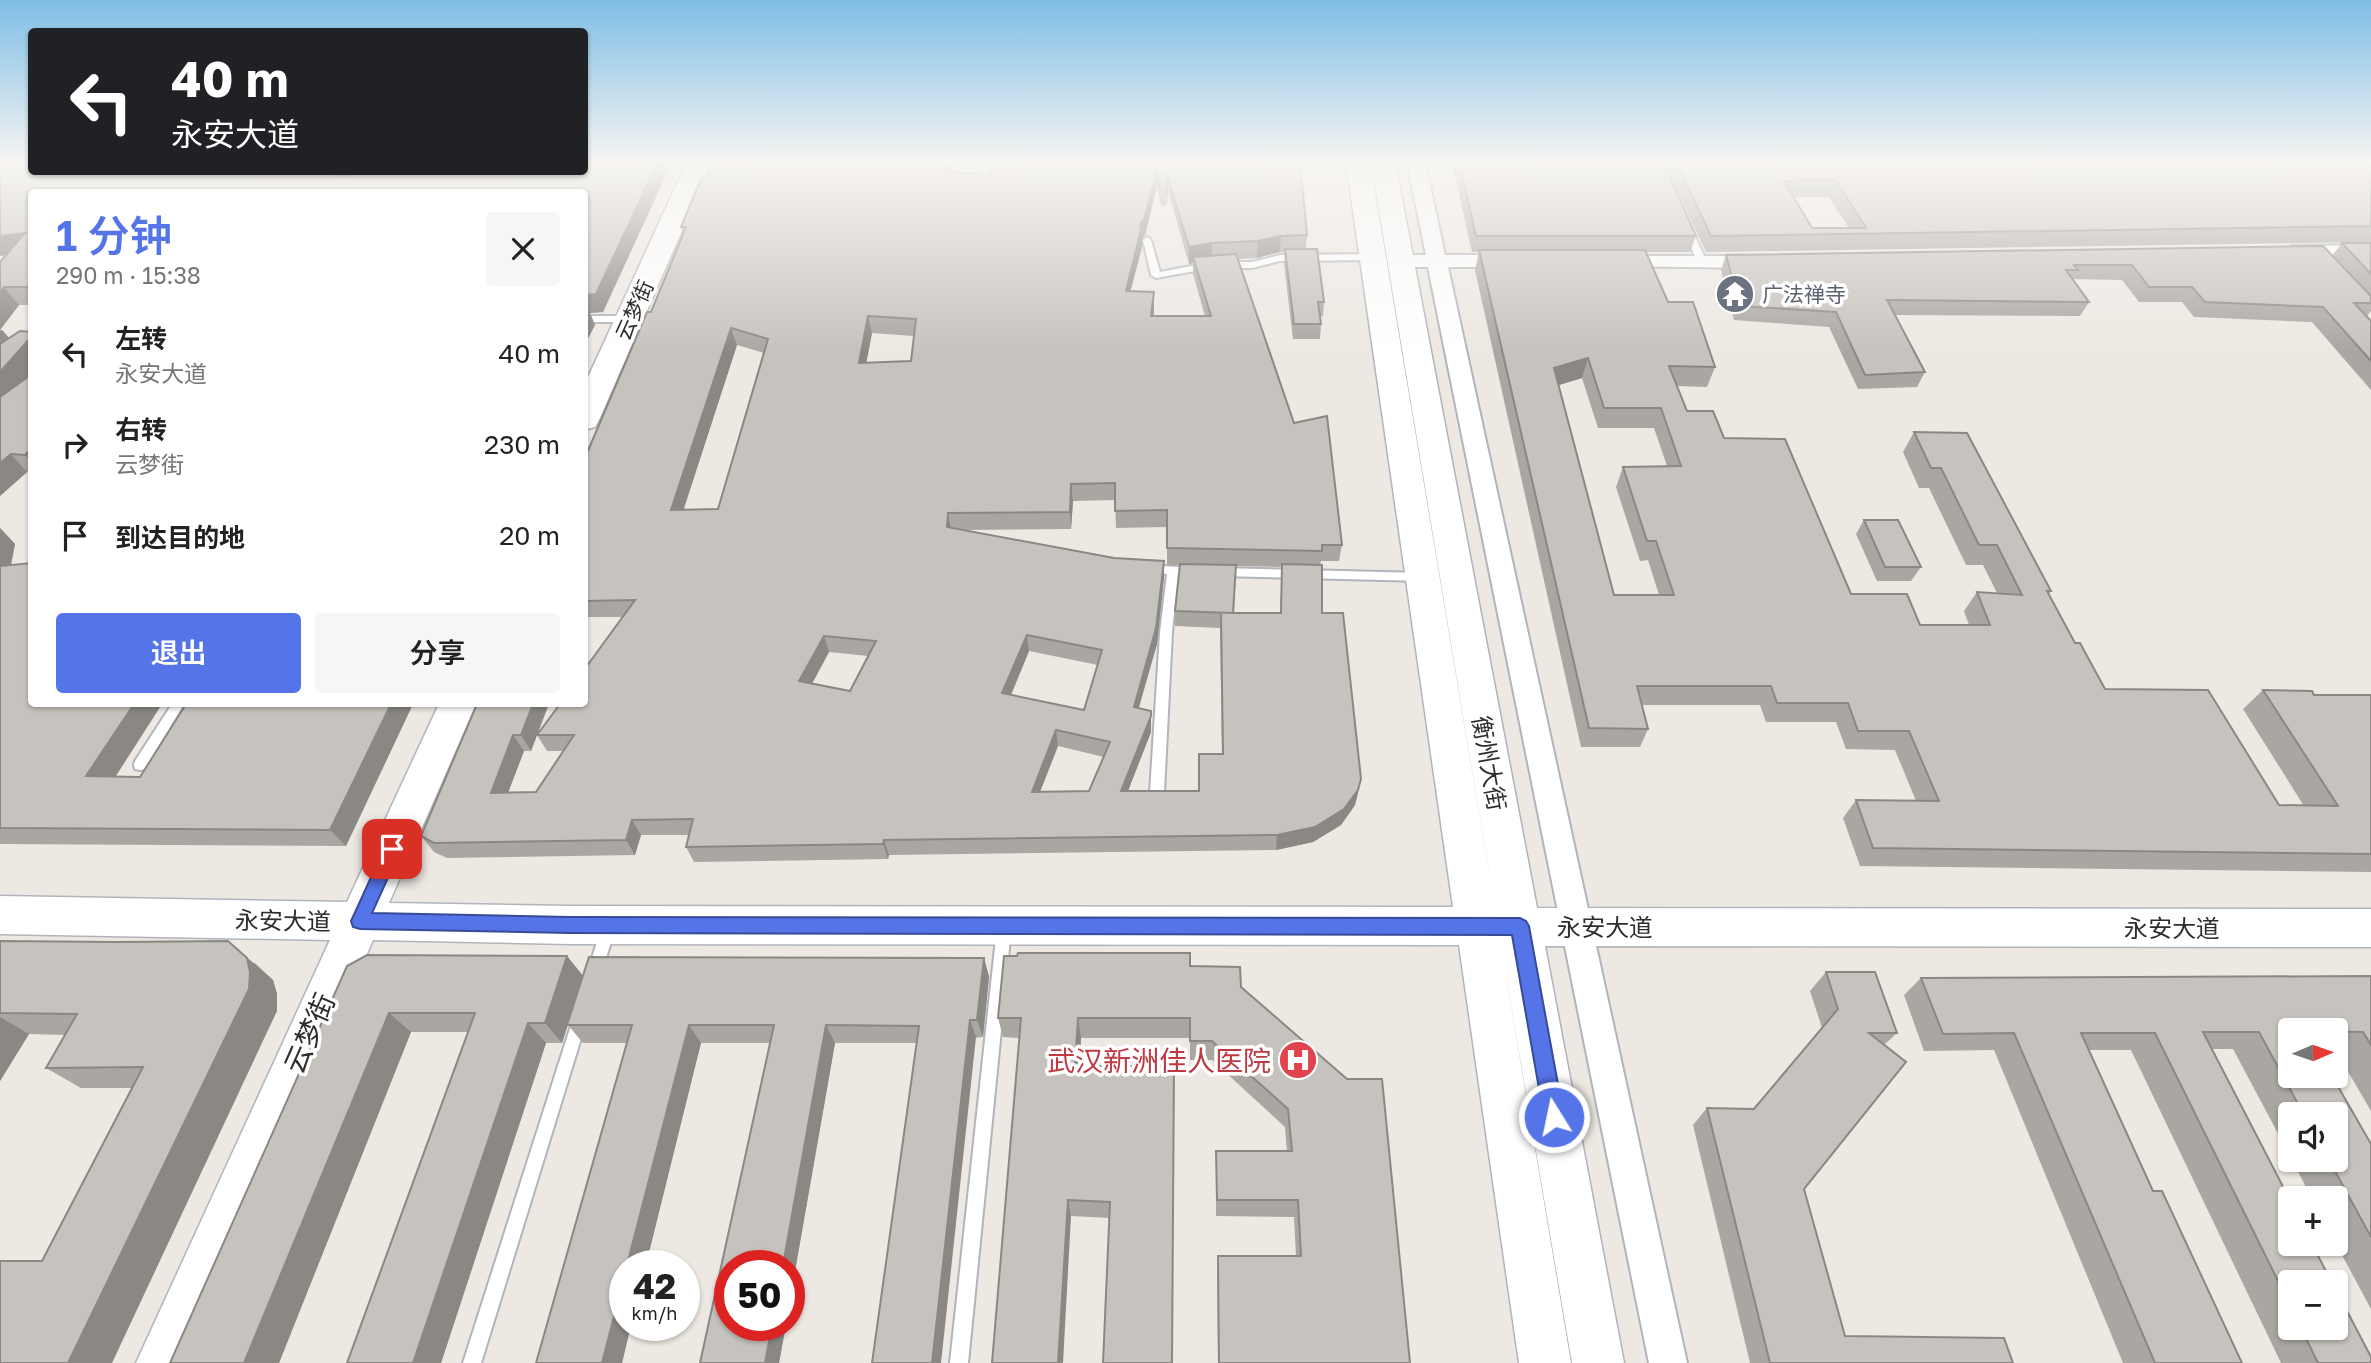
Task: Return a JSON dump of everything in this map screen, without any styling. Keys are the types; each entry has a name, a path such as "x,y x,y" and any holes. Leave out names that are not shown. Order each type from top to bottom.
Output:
{"street":[{"name":"云梦街","path":"588,411 672,226"},
{"name":"衡州大街","path":"1388,226 1404,260 1423,577 1545,1363"},
{"name":"衡州大街","path":"1397,226 1598,1363"},
{"path":"1408,226 1404,260 1577,926 1668,1363"},
{"path":"2274,252 2317,256 2371,251"},
{"path":"1404,260 1530,261"},
{"path":"1596,261 1777,261"},
{"name":"云梦街","path":"162,1363 456,707"},
{"name":"永安大道","path":"0,915 609,925 2371,928"}],"lane":[{"path":"1686,226 1702,261"},
{"path":"1147,240 1156,275 1212,265 1252,265 1280,258 1404,260"},
{"path":"588,319 630,319"},
{"path":"1136,568 1174,572 1423,577"},
{"path":"1157,793 1166,632 1174,572"},
{"path":"140,765 176,707"},
{"path":"472,1363 609,925"},
{"path":"959,1363 1004,925"}],"building":[{"path":"0,226 28,226 28,287 4,287 0,293 0,262 25,233 0,236"},
{"path":"588,226 628,226 596,294 588,295"},
{"path":"1140,226 1126,291 1154,292 1151,316 1211,316 1193,257 1236,254 1294,423 1327,416 1342,545 1322,545 1322,551 1167,548 1167,510 1115,511 1115,483 1071,484 1070,512 948,513 947,527 1114,558 1164,561 1156,628 1134,707 1151,711 1151,716 1121,791 1199,791 1199,754 1223,754 1221,613 1281,613 1282,564 1322,565 1322,613 1343,613 1361,779 1358,790 1344,809 1315,827 1277,835 884,840 883,844 686,847 693,819 632,820 626,840 434,843 421,836 476,707 532,707 521,735 513,735 491,793 536,792 574,735 537,735 558,707 588,707 588,665 635,600 588,601 588,451 686,227 681,227","holes":["868,316 916,319 911,361 859,363","731,328 768,339 718,509 671,510","1027,635 1102,650 1084,710 1002,693","824,636 876,641 850,691 799,681","1056,730 1110,742 1089,791 1032,792"]},
{"path":"1182,226 1306,226 1307,235 1189,247"},
{"path":"1474,226 1691,226 1696,236 1476,236"},
{"path":"1706,226 1811,226 1812,228 1866,228 1865,226 2371,226 1711,236"},
{"path":"2342,243 2371,243 2371,274"},
{"path":"2323,246 2371,296 2371,303 2354,303 2371,321 2371,361 2323,307 2205,302 2192,287 2149,287 2132,265 2074,265 2078,270 2066,270 2089,302 1887,300 1925,372 1865,375 1836,312 1740,306 1726,255"},
{"path":"1285,249 1317,249 1324,302 1318,302 1321,324 1294,324"},
{"path":"1479,250 1645,250 1668,302 1693,302 1715,367 1669,366 1687,411 1713,411 1724,438 1785,439 1851,594 1907,594 1920,625 1990,625 1977,592 2022,595 1997,545 1979,545 1941,468 1931,468 1914,432 1967,433 2051,591 2047,591 2075,643 2080,643 2105,689 2208,690 2279,805 2338,806 2263,690 2312,691 2314,695 2371,695 2371,854 1873,848 1856,800 1939,801 1909,731 1858,731 1848,703 1777,703 1771,686 1637,686 1648,729 1589,728","holes":["1588,358 1604,408 1661,408 1681,466 1623,467 1647,541 1656,541 1674,595 1614,595 1554,368"]},
{"path":"20,331 28,332 28,340 0,372 0,344"},
{"path":"28,377 28,452 25,455 11,454 0,463 0,397"},
{"path":"1864,520 1898,520 1921,567 1885,567"},
{"path":"28,563 28,707 132,707 86,776 140,777 184,707 390,707 330,830 0,828 0,566"},
{"path":"1180,564 1236,565 1233,613 1175,611"},
{"path":"0,941 228,941 247,958 250,972 249,989 68,1363 0,1363 0,1261 42,1261 143,1067 46,1068 77,1014 0,1013"},
{"path":"1018,953 1190,953 1190,966 1240,967 1241,987 1347,1079 1382,1079 1410,1363 1219,1363 1218,1256 1301,1256 1298,1200 1217,1200 1216,1151 1292,1151 1288,1109 1212,1041 1190,1041 1190,1018 1078,1018 1075,1066 1174,1066 1172,1363 1103,1363 1110,1202 1068,1200 1058,1363 992,1363 1021,1018 998,1018 1004,956 1017,956"},
{"path":"367,955 567,956 545,1023 528,1023 413,1363 347,1363 475,1013 389,1013 244,1363 170,1363 347,966"},
{"path":"589,957 984,958 977,1020 970,1020 932,1363 872,1363 919,1026 826,1025 786,1250 725,1250 774,1025 689,1025 631,1250 609,1250 609,1336 602,1363 536,1363 632,1025 567,1025"},
{"path":"1826,972 1875,972 1897,1033 1869,1033 1906,1062 1804,1189 1845,1336 2004,1338 2013,1363 1770,1363 1707,1108 1754,1109 1838,1009"},
{"path":"2371,976 2371,1045 2363,1032 2348,1032 2348,1018 2278,1018 2278,1067 2259,1032 2203,1032 2283,1186 2278,1186 2278,1256 2318,1256 2325,1270 2278,1270 2278,1281 2155,1033 2081,1033 2153,1191 2162,1191 2242,1363 2155,1363 2014,1033 1943,1034 1921,978"},
{"path":"2289,1088 2339,1088 2347,1102 2297,1102"},
{"path":"2348,1104 2371,1144 2371,1237 2348,1195 2348,1186 2343,1186 2336,1172 2348,1172"},
{"path":"714,1299 714,1341 769,1341 765,1363 700,1363"},
{"path":"2348,1313 2371,1357 2371,1363 2318,1363 2307,1340 2348,1340"}],"place":[{"name":"广法禅寺","path":"1735,294"},
{"name":"武汉新洲佳人医院","path":"1298,1060"}],"route":[{"path":"392,849 360,921 570,925 1520,926 1554,1117"}]}
